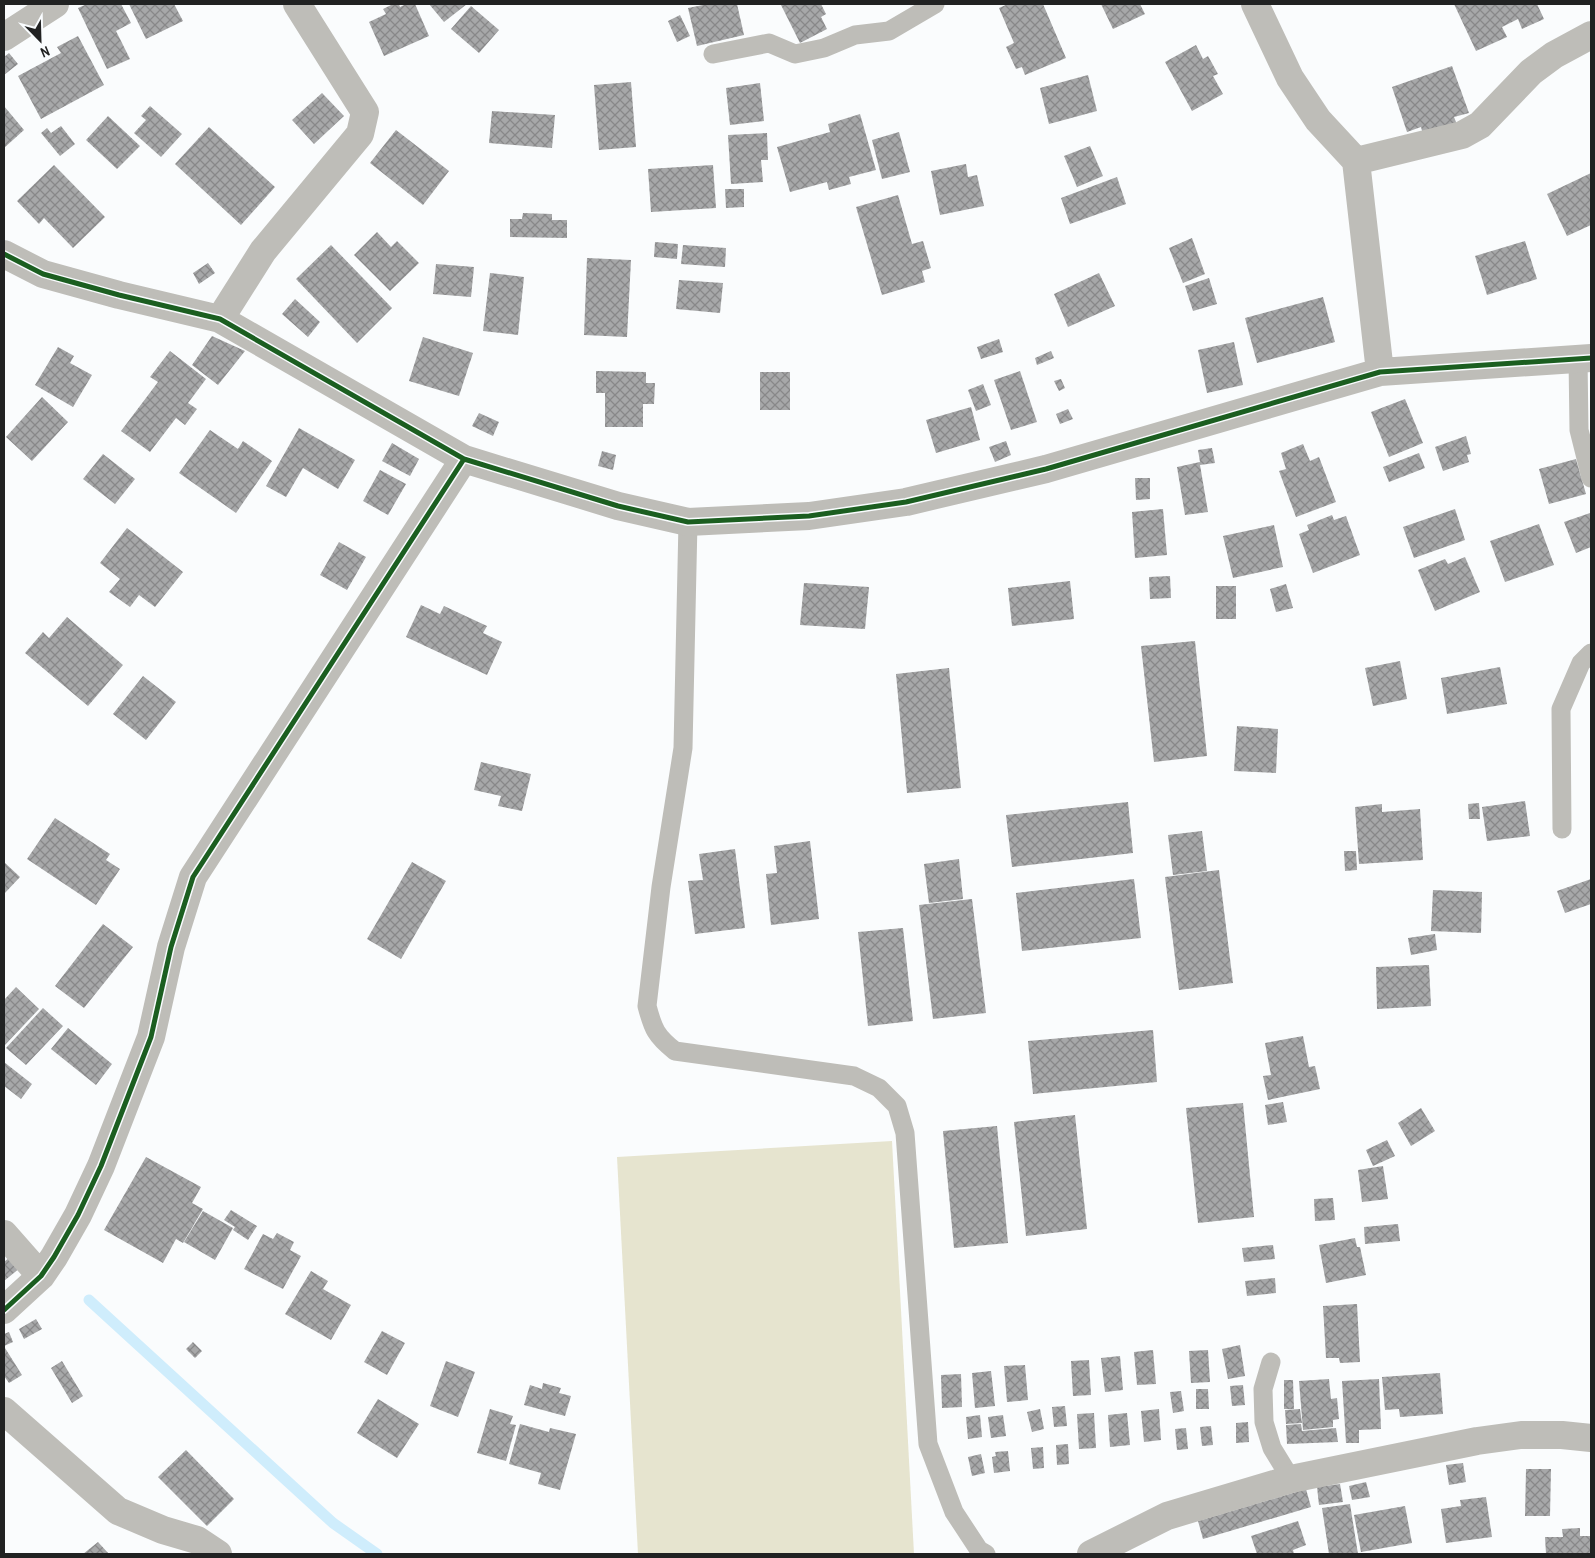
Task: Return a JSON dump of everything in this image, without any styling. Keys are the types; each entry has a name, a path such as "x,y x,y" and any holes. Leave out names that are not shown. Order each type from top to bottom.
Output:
{"street":[{"path":"4,37 55,4"},
{"path":"220,319 263,251 360,134 364,112 297,4"},
{"path":"1255,4 1290,78 1318,120 1356,161 1380,372"},
{"path":"1356,161 1462,135 1480,125 1531,72 1554,55 1591,36"},
{"path":"4,254 43,274 119,295 220,319 464,458 618,506 688,522 808,516 906,502 1046,469 1380,372 1585,358"},
{"path":"4,1310 40,1276 54,1257 78,1215 101,1166 151,1037 171,947 193,876 464,458"},
{"path":"4,1234 40,1276"},
{"path":"4,1411 118,1510 163,1530 197,1540 218,1554"},
{"path":"1091,1554 1166,1516 1291,1479 1477,1441 1521,1436 1591,1438"}],"lane":[{"path":"713,54 769,43 795,54 824,48 855,35 889,31 935,4"},
{"path":"1585,358 1579,430 1591,478"},
{"path":"688,522 683,748 661,887 648,996 647,1006 651,1024 660,1040 675,1051 854,1076 880,1088 897,1106 905,1133 928,1444 954,1512 979,1550 986,1554"},
{"path":"1562,829 1561,709 1582,663 1591,652"},
{"path":"1271,1362 1264,1389 1264,1422 1272,1448 1291,1479"}],"shaded area":[{"path":"892,1141 914,1554 638,1554 617,1157"}],"building":[{"path":"87,4 121,4 131,23 116,31 130,59 107,69 78,8"},
{"path":"129,4 174,4 183,21 146,39"},
{"path":"393,4 399,4 400,7 406,4 415,4 429,36 384,56 369,22 386,14 383,9"},
{"path":"429,4 467,4 444,22"},
{"path":"708,4 737,4 744,35 697,46 688,8"},
{"path":"821,4 826,14 821,17 827,29 800,43 781,5"},
{"path":"1008,4 1043,4 1066,58 1025,75 1022,67 1016,69 1006,47 1014,43 999,8"},
{"path":"1101,4 1140,4 1145,14 1113,29"},
{"path":"1454,4 1537,4 1544,19 1522,29 1518,19 1502,27 1507,37 1476,51"},
{"path":"471,6 499,30 479,53 451,29"},
{"path":"680,15 690,36 677,42 668,21"},
{"path":"78,36 104,85 41,119 18,76 61,53 57,47"},
{"path":"1196,45 1203,59 1208,56 1218,74 1213,76 1223,94 1192,111 1165,62"},
{"path":"9,53 18,64 4,75 4,57"},
{"path":"1452,66 1469,113 1454,117 1458,127 1424,138 1421,127 1407,132 1392,87"},
{"path":"1088,75 1097,111 1049,124 1040,88"},
{"path":"631,82 636,147 599,150 594,85"},
{"path":"760,83 764,121 730,125 726,88"},
{"path":"322,93 344,116 314,144 292,120"},
{"path":"4,106 24,130 4,148"},
{"path":"150,106 182,134 161,157 134,133 146,120 141,116"},
{"path":"492,111 555,115 552,148 489,143"},
{"path":"860,114 876,170 849,177 851,184 829,190 827,182 790,192 777,147 830,132 828,124"},
{"path":"108,116 140,146 117,169 86,140"},
{"path":"61,126 75,144 60,156 41,133 47,128 51,133"},
{"path":"209,127 275,187 241,225 175,164"},
{"path":"396,130 449,171 423,205 370,163"},
{"path":"899,132 910,172 882,179 872,140"},
{"path":"767,133 768,160 761,160 763,182 731,184 728,135"},
{"path":"1090,146 1103,176 1077,187 1064,156"},
{"path":"966,164 968,177 977,175 984,206 940,215 931,171"},
{"path":"54,165 105,217 73,248 44,218 39,224 17,201"},
{"path":"713,165 716,208 651,212 648,169"},
{"path":"1591,173 1591,225 1567,236 1547,194"},
{"path":"1117,177 1126,204 1070,224 1061,198"},
{"path":"725,189 744,189 744,207 726,208"},
{"path":"898,195 912,244 923,241 931,268 922,271 925,282 882,295 856,207"},
{"path":"523,213 552,214 552,220 567,220 567,238 510,237 510,219 522,219"},
{"path":"377,232 391,247 397,241 419,263 390,291 354,255"},
{"path":"1192,238 1205,274 1183,283 1169,248"},
{"path":"1525,241 1537,279 1487,295 1475,256"},
{"path":"655,242 678,244 677,259 654,257"},
{"path":"331,245 392,308 357,343 296,279"},
{"path":"683,245 726,248 725,267 681,264"},
{"path":"587,258 631,260 627,337 584,335"},
{"path":"208,263 215,273 199,284 193,273"},
{"path":"436,264 474,267 471,297 433,294"},
{"path":"490,273 524,277 518,335 483,331"},
{"path":"1099,273 1115,306 1068,327 1054,294"},
{"path":"1209,278 1217,304 1193,311 1185,286"},
{"path":"679,280 723,283 720,313 676,309"},
{"path":"1323,297 1335,342 1257,363 1245,318"},
{"path":"295,299 320,322 308,337 282,314"},
{"path":"212,336 245,351 218,385 192,365"},
{"path":"423,337 473,353 459,396 409,381"},
{"path":"999,339 1003,352 981,359 977,347"},
{"path":"1234,342 1243,385 1207,393 1198,350"},
{"path":"58,347 74,356 70,363 92,375 73,407 35,385"},
{"path":"170,351 206,379 188,403 197,409 185,425 176,418 150,452 121,431 158,382 150,377"},
{"path":"1051,351 1054,358 1037,365 1035,358"},
{"path":"596,371 646,372 646,383 655,383 654,404 643,404 643,427 605,427 605,393 596,393"},
{"path":"1020,371 1037,422 1011,430 994,380"},
{"path":"760,372 790,372 790,410 760,410"},
{"path":"1061,379 1065,388 1059,391 1054,381"},
{"path":"983,384 991,405 976,411 968,390"},
{"path":"42,397 68,422 32,461 6,437"},
{"path":"1405,399 1423,443 1389,457 1371,412"},
{"path":"971,407 980,440 936,453 926,420"},
{"path":"1068,409 1073,419 1060,424 1056,414"},
{"path":"479,413 499,422 493,436 472,426"},
{"path":"299,428 355,460 338,489 303,468 286,497 266,486"},
{"path":"210,430 238,449 243,441 272,461 236,513 179,473"},
{"path":"1466,436 1471,454 1467,455 1469,462 1443,471 1435,447"},
{"path":"1006,441 1011,455 995,462 989,447"},
{"path":"392,443 419,459 410,476 382,461"},
{"path":"1303,444 1310,461 1319,457 1336,502 1296,517 1279,471 1286,469 1281,453"},
{"path":"1212,448 1215,463 1200,465 1208,512 1185,515 1177,467 1200,462 1198,450"},
{"path":"602,451 616,455 613,470 598,466"},
{"path":"1419,453 1425,468 1389,482 1383,467"},
{"path":"103,454 135,479 115,504 83,479"},
{"path":"1576,459 1586,494 1549,504 1539,469"},
{"path":"380,470 406,484 388,515 363,501"},
{"path":"1135,478 1150,478 1150,499 1136,500"},
{"path":"1163,509 1167,555 1135,558 1132,512"},
{"path":"1455,509 1465,540 1414,558 1403,527"},
{"path":"1590,513 1591,547 1576,553 1564,522"},
{"path":"1332,515 1334,520 1346,516 1360,555 1313,573 1299,534 1309,530 1307,525"},
{"path":"1539,524 1554,565 1505,582 1490,541"},
{"path":"1274,525 1283,567 1233,578 1223,536"},
{"path":"127,528 183,572 155,607 139,595 130,607 109,592 120,579 100,563"},
{"path":"339,542 366,557 347,590 320,575"},
{"path":"1465,557 1480,592 1435,611 1418,570 1445,559 1448,564"},
{"path":"1170,576 1171,598 1150,599 1149,577"},
{"path":"1070,581 1074,619 1012,626 1008,588"},
{"path":"804,583 869,587 865,629 800,625"},
{"path":"1286,584 1293,608 1276,612 1270,589"},
{"path":"1216,586 1236,586 1236,619 1216,619"},
{"path":"421,605 440,614 444,606 487,626 483,633 502,642 487,675 406,637"},
{"path":"67,617 123,665 88,706 25,653 43,632 49,638"},
{"path":"1195,641 1207,756 1154,762 1141,646"},
{"path":"1400,661 1407,699 1373,706 1365,668"},
{"path":"1500,667 1507,704 1447,714 1441,678"},
{"path":"949,668 961,788 907,793 896,674"},
{"path":"143,676 176,702 146,740 113,714"},
{"path":"1237,726 1278,729 1276,773 1234,771"},
{"path":"481,762 531,774 522,811 498,806 501,796 474,790"},
{"path":"1525,801 1530,836 1487,841 1482,807"},
{"path":"1128,802 1133,853 1012,867 1006,815"},
{"path":"1479,803 1480,819 1469,819 1468,804"},
{"path":"1382,804 1382,812 1420,809 1423,860 1359,864 1355,807"},
{"path":"55,818 110,854 106,860 120,869 96,905 27,859"},
{"path":"1202,831 1207,871 1173,875 1168,835"},
{"path":"810,841 819,919 771,925 766,874 777,873 774,846"},
{"path":"735,849 745,928 695,934 688,881 703,880 699,854"},
{"path":"1344,851 1356,851 1357,870 1345,871"},
{"path":"959,859 963,899 929,903 924,864"},
{"path":"4,862 20,877 4,894"},
{"path":"412,862 446,881 401,959 367,939"},
{"path":"1219,870 1233,983 1179,990 1165,877"},
{"path":"1134,879 1141,938 1022,951 1016,893"},
{"path":"1591,879 1591,904 1565,913 1557,891"},
{"path":"1433,890 1482,892 1481,933 1431,931"},
{"path":"972,899 986,1013 933,1019 919,905"},
{"path":"103,924 133,947 84,1008 55,986"},
{"path":"903,928 913,1021 868,1026 858,932"},
{"path":"1435,934 1437,950 1411,955 1408,938"},
{"path":"1429,965 1431,1006 1377,1009 1376,967"},
{"path":"16,987 39,1009 4,1046 4,1000"},
{"path":"43,1008 63,1026 26,1065 6,1048"},
{"path":"68,1028 112,1064 96,1085 51,1049"},
{"path":"1153,1030 1157,1082 1033,1094 1028,1041"},
{"path":"1303,1036 1309,1067 1315,1066 1320,1089 1268,1100 1263,1076 1271,1075 1265,1043"},
{"path":"4,1062 32,1084 21,1099 4,1086"},
{"path":"1283,1102 1287,1122 1268,1125 1265,1105"},
{"path":"1243,1103 1254,1217 1198,1223 1186,1108"},
{"path":"1421,1108 1435,1131 1411,1146 1398,1123"},
{"path":"1075,1115 1087,1229 1026,1236 1014,1122"},
{"path":"997,1126 1008,1243 954,1248 943,1131"},
{"path":"1387,1140 1395,1156 1373,1166 1366,1150"},
{"path":"146,1157 201,1187 192,1203 203,1209 183,1243 176,1239 163,1263 104,1230"},
{"path":"1383,1166 1388,1199 1362,1202 1358,1170"},
{"path":"1333,1198 1335,1220 1315,1221 1314,1199"},
{"path":"231,1210 257,1226 248,1240 233,1230 235,1227 224,1220"},
{"path":"203,1211 233,1228 215,1260 184,1242"},
{"path":"1398,1224 1400,1241 1365,1244 1364,1227"},
{"path":"277,1233 294,1242 290,1250 301,1256 283,1289 244,1269 263,1234 273,1239"},
{"path":"1355,1238 1357,1247 1360,1247 1366,1275 1326,1283 1319,1245"},
{"path":"1273,1245 1275,1259 1244,1262 1242,1248"},
{"path":"11,1256 20,1268 4,1281 4,1262"},
{"path":"311,1271 328,1281 323,1289 351,1305 331,1340 285,1314"},
{"path":"1275,1278 1276,1293 1247,1296 1245,1281"},
{"path":"1357,1304 1360,1362 1340,1363 1339,1358 1326,1358 1323,1306"},
{"path":"36,1319 42,1329 24,1339 19,1329"},
{"path":"382,1331 405,1343 387,1375 364,1362"},
{"path":"9,1332 13,1342 4,1346 4,1334"},
{"path":"193,1342 202,1351 195,1358 186,1349"},
{"path":"1240,1345 1245,1376 1228,1379 1222,1349"},
{"path":"5,1348 22,1375 9,1383 4,1376"},
{"path":"1153,1350 1156,1384 1137,1385 1134,1352"},
{"path":"1208,1350 1210,1382 1191,1383 1189,1351"},
{"path":"1120,1356 1123,1390 1105,1392 1101,1358"},
{"path":"1089,1360 1091,1395 1073,1396 1071,1361"},
{"path":"62,1361 83,1396 72,1403 51,1368"},
{"path":"446,1361 475,1372 458,1417 430,1406"},
{"path":"1025,1365 1028,1400 1007,1402 1004,1366"},
{"path":"991,1371 995,1406 975,1408 972,1373"},
{"path":"1440,1373 1443,1414 1400,1417 1399,1409 1385,1410 1382,1377"},
{"path":"961,1374 962,1407 942,1408 941,1375"},
{"path":"1329,1379 1331,1399 1337,1398 1339,1419 1333,1420 1333,1427 1303,1430 1299,1381"},
{"path":"1379,1379 1381,1429 1359,1430 1359,1443 1346,1443 1342,1381"},
{"path":"1284,1380 1293,1380 1294,1409 1284,1409"},
{"path":"543,1383 561,1388 559,1393 571,1396 565,1416 524,1405 530,1385 542,1389"},
{"path":"1243,1385 1245,1405 1232,1406 1230,1386"},
{"path":"1196,1389 1208,1389 1209,1409 1196,1409"},
{"path":"1181,1391 1184,1411 1173,1413 1170,1392"},
{"path":"378,1399 419,1424 397,1458 357,1433"},
{"path":"1065,1406 1067,1426 1054,1427 1052,1407"},
{"path":"490,1409 513,1416 510,1424 516,1425 506,1461 477,1453"},
{"path":"1040,1409 1044,1429 1032,1432 1027,1412"},
{"path":"1159,1409 1161,1440 1144,1442 1141,1411"},
{"path":"1300,1409 1302,1423 1286,1424 1285,1410"},
{"path":"1094,1413 1096,1448 1079,1449 1077,1414"},
{"path":"1127,1413 1130,1445 1110,1447 1108,1415"},
{"path":"980,1415 982,1437 968,1439 966,1417"},
{"path":"1003,1415 1006,1436 991,1438 988,1417"},
{"path":"1248,1422 1249,1442 1236,1443 1236,1423"},
{"path":"520,1424 549,1432 550,1428 576,1434 560,1490 538,1484 541,1473 509,1464"},
{"path":"1301,1424 1302,1431 1336,1428 1338,1442 1287,1444 1286,1425"},
{"path":"1211,1426 1213,1445 1202,1446 1200,1427"},
{"path":"1186,1428 1188,1449 1177,1450 1175,1429"},
{"path":"1068,1444 1069,1464 1057,1465 1056,1445"},
{"path":"1043,1447 1044,1468 1033,1469 1031,1448"},
{"path":"186,1450 234,1499 207,1526 158,1477"},
{"path":"1008,1451 1010,1471 994,1473 992,1457 996,1456 995,1452"},
{"path":"981,1454 985,1473 972,1476 968,1457"},
{"path":"1463,1463 1466,1482 1449,1485 1446,1465"},
{"path":"1526,1469 1551,1469 1550,1516 1525,1516"},
{"path":"1366,1482 1370,1497 1352,1500 1349,1486"},
{"path":"1340,1484 1343,1502 1319,1505 1317,1487"},
{"path":"1306,1489 1311,1507 1203,1539 1198,1521"},
{"path":"1486,1497 1492,1537 1446,1543 1441,1509 1461,1506 1460,1500"},
{"path":"1350,1504 1358,1554 1329,1554 1322,1508"},
{"path":"1405,1506 1412,1543 1361,1552 1354,1515"},
{"path":"1298,1521 1306,1545 1293,1550 1294,1554 1257,1554 1251,1536"},
{"path":"1580,1528 1580,1536 1591,1536 1591,1554 1546,1554 1545,1537 1563,1537 1562,1529"},
{"path":"98,1542 109,1554 83,1554"}],"waterway":[{"path":"89,1300 333,1523 377,1554"}],"cycle path":[{"path":"4,254 43,274 119,295 220,319 464,459 618,506 688,522 809,516 906,502 1046,469 1380,372 1591,358"},
{"path":"4,1310 41,1276 54,1257 78,1215 101,1166 151,1037 171,947 193,877 464,459"}]}
